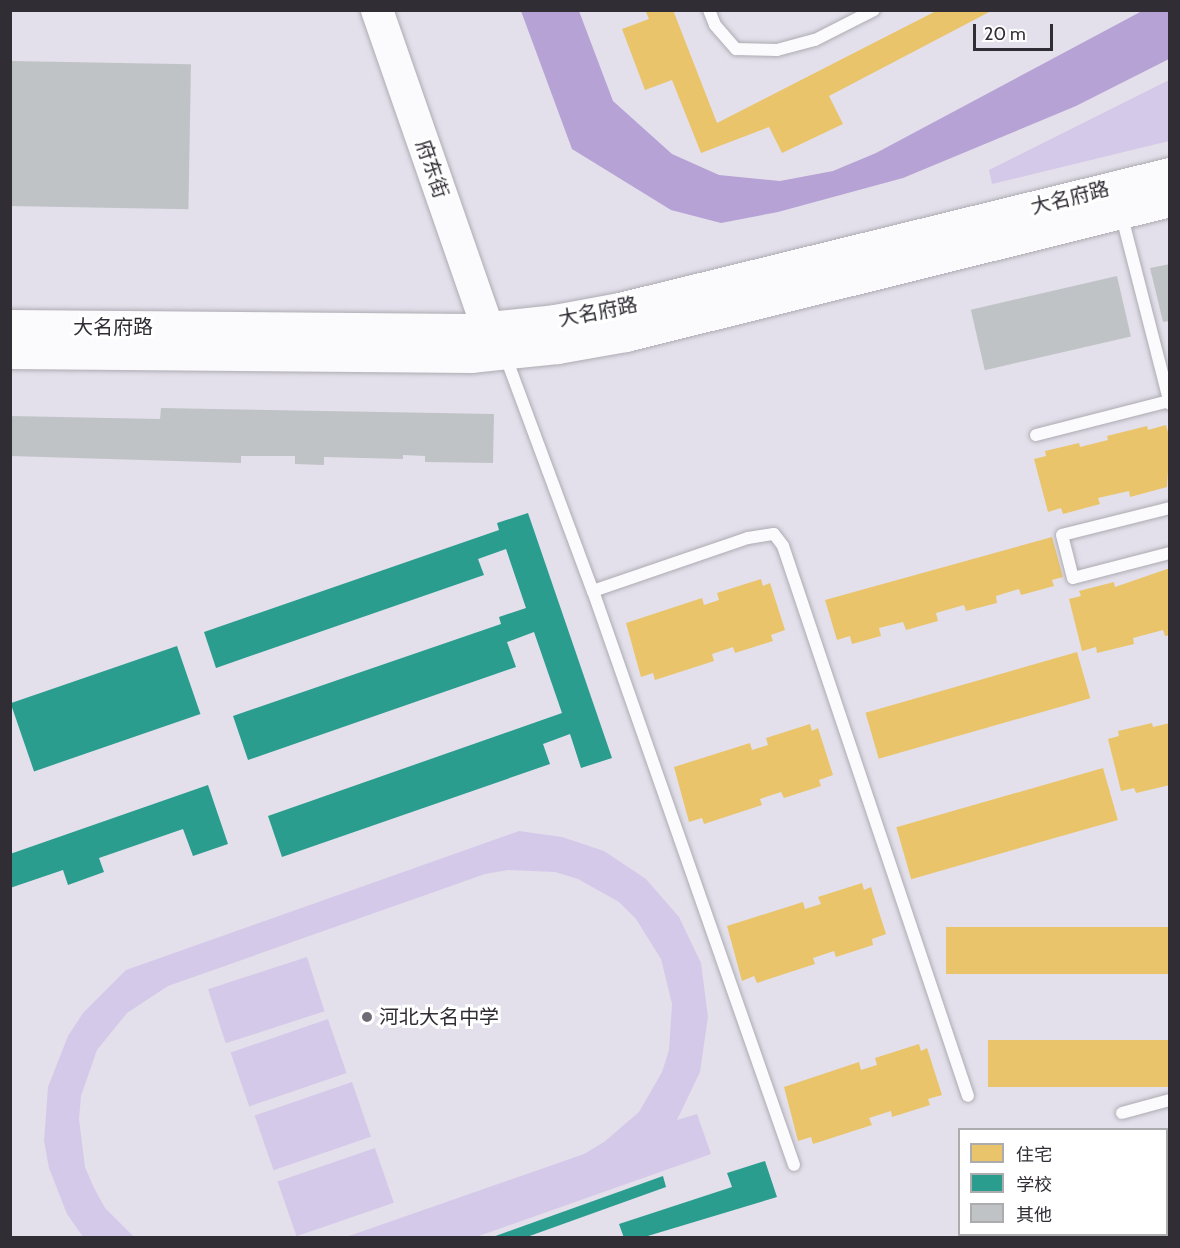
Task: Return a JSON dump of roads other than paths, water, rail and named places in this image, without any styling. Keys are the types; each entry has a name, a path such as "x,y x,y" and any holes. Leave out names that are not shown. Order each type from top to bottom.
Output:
{"street":[{"name":"府东街","path":"377,10 496,341"},
{"name":"大名府路","path":"10,353 471,357 496,341 1170,174"},
{"name":"大名府路","path":"10,326 496,341 626,336 1170,201"}],"lane":[{"path":"709,10 715,25 736,49 777,50 815,40 874,10"},
{"path":"1036,435 1169,403 1121,213"},
{"path":"496,341 593,591 794,1165"},
{"path":"1170,508 1062,535 1072,578 1170,553"},
{"path":"593,591 748,538 774,534 783,546 968,1096"},
{"path":"1122,1113 1170,1100"}],"place":[{"name":"河北大名中学","path":"367,1017"}]}
